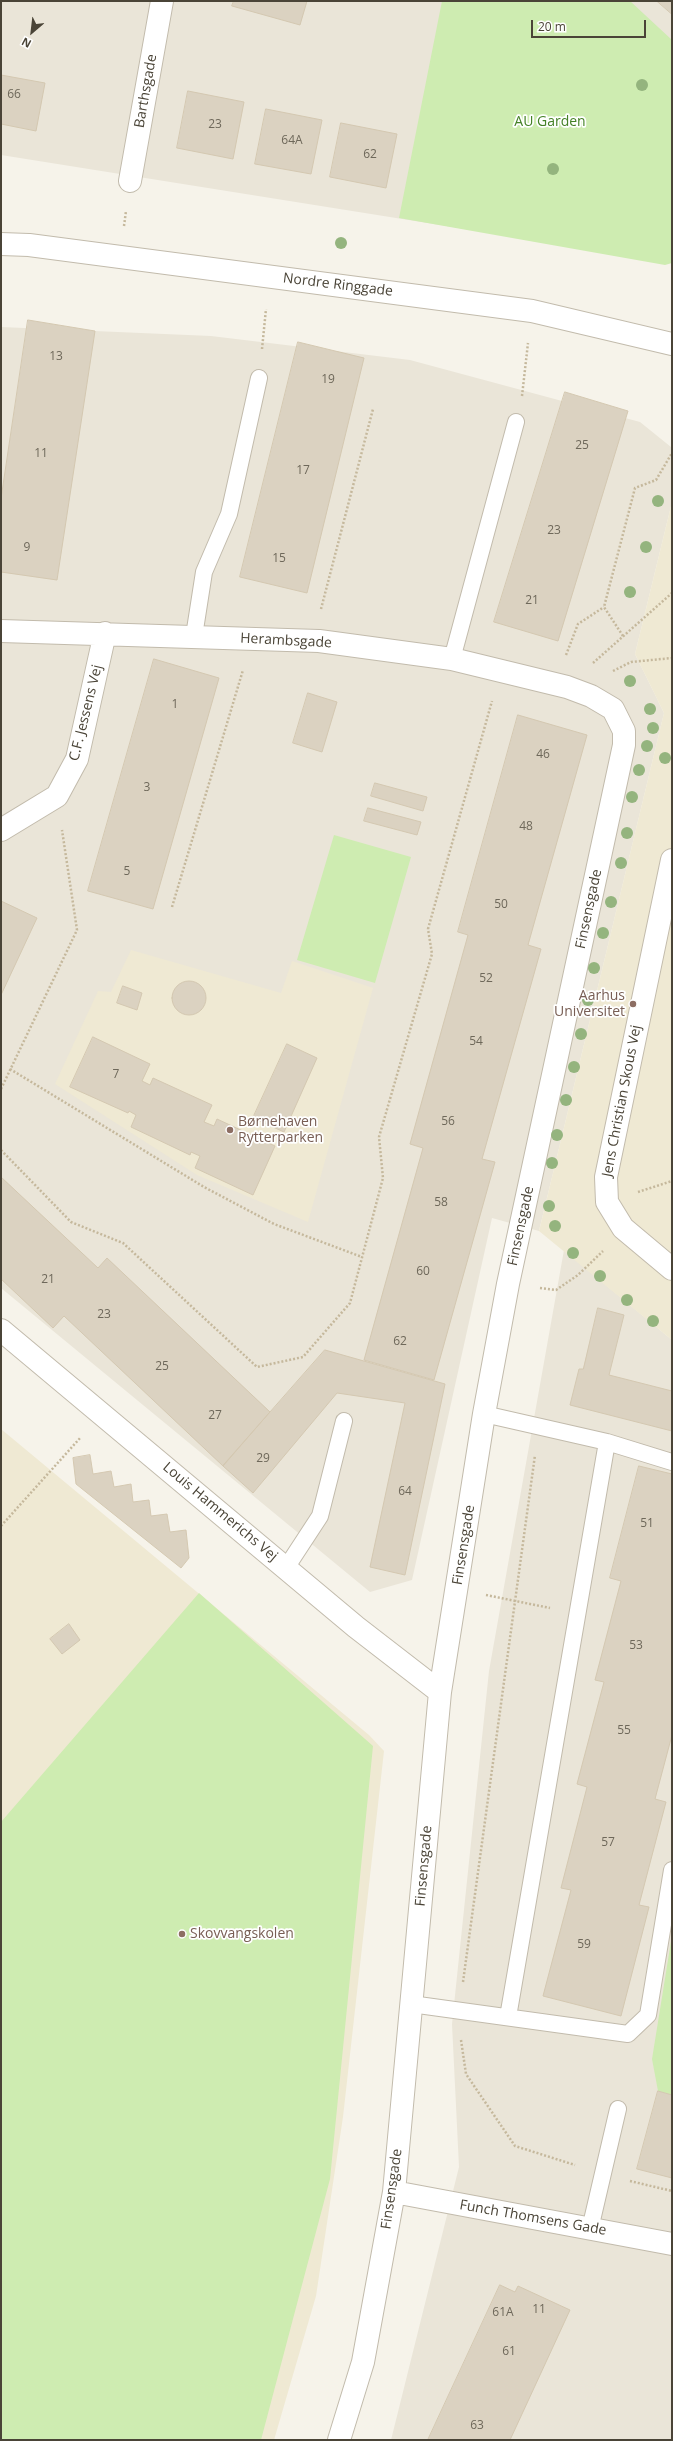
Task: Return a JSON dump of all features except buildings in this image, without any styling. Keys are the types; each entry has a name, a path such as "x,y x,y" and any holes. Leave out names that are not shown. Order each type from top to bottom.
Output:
{"street":[{"name":"Barthsgade","path":"130,181 162,1"},
{"name":"Nordre Ringgade","path":"1,244 29,245 120,256 532,311 672,344"},
{"name":"Herambsgade","path":"1,631 105,633 313,641 452,659 567,687"},
{"name":"C.F. Jessens Vej","path":"57,796 77,759 105,633"},
{"name":"Finsensgade","path":"339,2440 363,2362 394,2192 440,1692 484,1414 508,1284 624,745 624,731 613,709 591,696 567,687"},
{"path":"1,830 57,796"},
{"name":"Jens Christian Skous Vej","path":"672,860 606,1177 607,1202 623,1228 672,1269"},
{"name":"Louis Hammerichs Vej","path":"1,1330 356,1627 440,1692"},
{"name":"Funch Thomsens Gade","path":"394,2192 672,2244"}],"lane":[{"path":"194,636 204,572 229,514 259,378"},
{"path":"452,659 516,422"},
{"path":"484,1414 607,1442 672,1462"},
{"path":"286,1568 320,1516 344,1421"},
{"path":"508,2017 607,1442"},
{"path":"411,2004 628,2034 648,2015 672,1870"},
{"path":"590,2228 618,2109"}],"path":[{"path":"120,256 130,181"},
{"path":"522,392 532,311"},
{"path":"313,641 373,409"},
{"path":"575,633 578,624 604,607 634,488 656,480 672,453"},
{"path":"567,687 672,593"},
{"path":"604,607 623,636"},
{"path":"172,907 252,638"},
{"path":"591,696 611,672 631,662 672,658"},
{"path":"1,1150 71,1222 123,1243 257,1368 303,1357 350,1303 383,1178 379,1137 432,954 428,929 500,671"},
{"path":"1,1089 77,930 57,796"},
{"path":"10,1069 204,1187 274,1224 362,1257"},
{"path":"508,1284 556,1290 594,1261"},
{"path":"1,1526 102,1414"},
{"path":"457,1589 578,1613"}],"shaded area":[{"path":"1,1 672,1 672,262 1,155"},
{"path":"1,327 211,336 410,360 640,422 671,447 672,502 635,654 664,713 539,1231 492,1218 412,1580 370,1592 1,1288"},
{"name":"Aarhus Universitet","path":"672,502 672,1340 539,1231 664,713 635,654"},
{"name":"Børnehaven Rytterparken","path":"131,950 281,993 292,961 373,988 308,1222 197,1175 55,1084 98,991 111,992"},
{"path":"564,1250 672,1340 672,2440 391,2440 459,2167 452,2024 489,1671"},
{"name":"Skovvangskolen","path":"1,1429 369,1735 384,1751 343,2117 316,2296 274,2440 1,2440"}],"green space":[{"name":"AU Garden","path":"442,1 630,1 672,40 672,263 665,265 399,218"},
{"path":"334,835 411,857 375,983 297,960"},
{"name":"Skovvangskolen","path":"199,1593 373,1746 330,2179 261,2440 1,2440 1,1822"},
{"path":"672,1935 672,2095 658,2091 652,2059"}],"place":[{"name":"Aarhus Universitet","path":"633,1004"},
{"name":"Børnehaven Rytterparken","path":"230,1130"},
{"name":"Skovvangskolen","path":"182,1934"}]}
